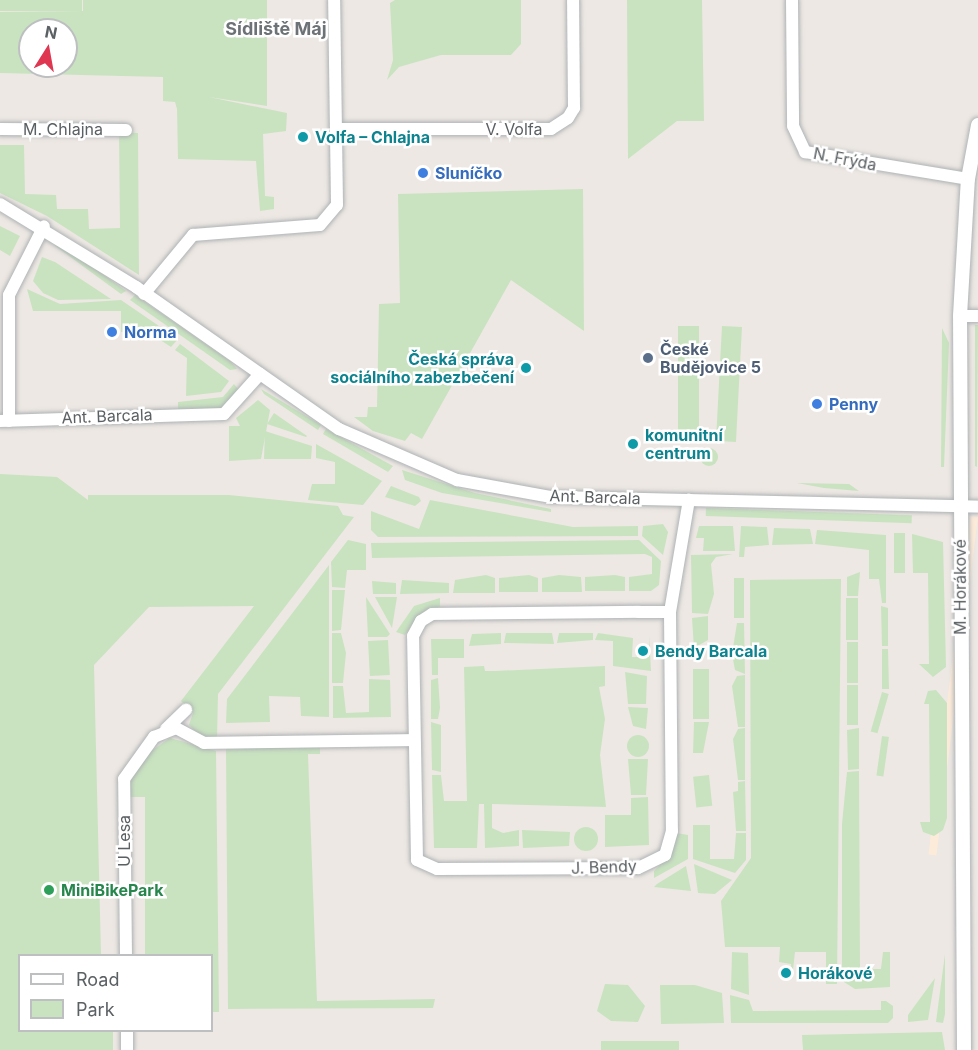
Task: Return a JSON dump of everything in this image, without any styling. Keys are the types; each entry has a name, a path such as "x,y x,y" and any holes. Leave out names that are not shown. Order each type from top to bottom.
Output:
{"street":[{"path":"144,294 193,235 320,225 337,205 338,129 334,0"},
{"name":"V. Volfa","path":"338,129 551,129 568,118 574,108 573,0"},
{"name":"N. Frýda","path":"792,0 795,140 818,157 968,179"},
{"name":"M. Horákové","path":"964,1050 959,507 960,316 968,179 978,125"},
{"name":"M. Chlajna","path":"0,129 126,130"},
{"name":"Ant. Barcala","path":"0,204 44,226 260,374 373,447 457,480 551,497 978,507"},
{"name":"Ant. Barcala","path":"44,226 9,295 4,421 224,414 260,374"},
{"path":"960,316 978,316"},
{"name":"J. Bendy","path":"670,612 432,614 412,636 417,860 437,869 652,864 665,855 672,831 670,612 689,500"},
{"path":"166,729 186,710"},
{"path":"166,729 184,730 204,743 413,740"},
{"name":"U Lesa","path":"126,954 124,779 154,737 166,729"},
{"path":"127,1032 127,1050"}],"shaded area":[{"path":"970,516 978,517 936,855 928,854"}],"green space":[{"path":"0,0 82,0 82,11 0,11"},
{"path":"83,0 267,0 267,106 209,97 287,113 286,131 263,134 265,196 274,197 274,209 260,211 256,161 178,159 177,109 175,102 163,101 163,77 78,75 78,18 18,18 18,73 0,73 0,12 83,11"},
{"path":"395,0 521,0 521,44 511,55 441,55 399,67 387,80 393,60 390,3"},
{"path":"627,0 702,0 704,121 677,121 628,159"},
{"path":"119,132 138,133 139,275 47,216 0,193 0,145 24,145 25,194 56,195 57,209 88,209 89,229 120,228"},
{"path":"583,189 584,331 511,280 422,439 411,433 405,441 373,431 354,417 367,417 368,407 377,407 379,304 400,303 398,194"},
{"path":"0,226 20,236 10,256 0,250"},
{"path":"54,245 66,248 126,291 121,294"},
{"path":"42,257 55,262 111,299 58,300 43,293 33,281"},
{"path":"27,289 60,304 121,300 178,339 171,347 148,332 121,332 121,311 33,311"},
{"path":"135,295 230,361 237,369 230,370 130,300"},
{"path":"975,325 978,325 977,467 975,466"},
{"path":"678,326 699,326 699,441 678,441"},
{"path":"722,326 742,327 736,442 716,441"},
{"path":"942,328 949,343 944,467 941,467"},
{"path":"180,344 229,381 221,392 186,396 187,358 175,350"},
{"path":"234,384 238,389 224,408 178,409 178,402 223,397"},
{"path":"261,389 321,425 318,430 264,394"},
{"path":"258,400 270,410 261,459 229,461 229,426 240,426 236,418"},
{"path":"274,413 307,436 267,424"},
{"path":"326,429 393,466 388,472 323,434"},
{"path":"265,431 312,446 311,459 264,459"},
{"path":"316,444 382,481 363,505 308,500 312,484 335,484 335,462 316,458"},
{"path":"709,448 715,451 718,457 715,463 709,466 703,463 700,457 703,451"},
{"path":"402,470 475,493 551,509 551,512 442,493 405,480"},
{"path":"0,474 57,477 88,500 88,495 229,495 338,506 343,515 354,517 218,694 217,738 200,736 189,725 193,713 181,701 254,606 149,607 94,665 101,954 18,954 18,1032 113,1032 113,1050 0,1050"},
{"path":"797,483 849,484 859,491 824,488"},
{"path":"391,486 419,497 421,501 415,506 385,497"},
{"path":"430,500 573,527 638,526 638,536 378,537 371,530 371,511 419,529"},
{"path":"706,508 912,515 912,523 706,516"},
{"path":"663,524 668,532 663,555 642,536 643,526"},
{"path":"699,526 733,526 735,551 703,551 704,538 696,538"},
{"path":"741,526 767,527 769,545 745,547 744,557 739,557"},
{"path":"774,528 810,529 813,544 772,545"},
{"path":"817,530 886,535 886,603 882,603 879,579 869,579 869,550 815,544"},
{"path":"894,533 905,533 905,573 894,573"},
{"path":"912,534 943,542 946,667 933,677 919,664 929,664 928,573 913,573"},
{"path":"348,540 366,544 366,570 347,570 345,588 332,587 331,562"},
{"path":"639,540 661,561 659,585 651,591 629,591 629,577 652,574 652,557 645,554 372,558 371,543"},
{"path":"733,554 716,557 711,564 714,594 708,614 692,613 691,555"},
{"path":"329,565 329,717 301,716 300,697 269,696 270,722 226,723 227,699"},
{"path":"860,572 858,596 847,596 847,577"},
{"path":"486,575 495,578 495,593 453,593 455,580"},
{"path":"529,575 538,578 538,592 499,592 499,578"},
{"path":"559,575 581,577 582,592 542,592 542,578"},
{"path":"615,575 625,577 625,591 585,591 585,577"},
{"path":"734,578 744,578 744,618 734,618"},
{"path":"841,579 837,984 826,984 826,952 795,952 792,979 791,964 779,962 780,947 725,947 721,901 751,858 750,580"},
{"path":"402,580 449,583 449,593 400,594"},
{"path":"372,581 396,583 396,594 373,594"},
{"path":"332,590 345,590 341,630 332,631"},
{"path":"366,597 390,634 387,637 368,637"},
{"path":"375,597 397,597 392,628"},
{"path":"440,598 440,607 417,617 405,635 396,632 414,606"},
{"path":"846,598 858,598 858,640 846,640"},
{"path":"881,606 888,608 888,646 882,646"},
{"path":"708,616 708,640 694,648 692,618"},
{"path":"737,623 744,623 745,674 735,670 732,654"},
{"path":"332,633 341,633 346,653 343,683 332,683"},
{"path":"501,633 501,644 469,646 472,634"},
{"path":"506,633 552,633 554,644 504,643"},
{"path":"559,633 593,633 593,640 557,643"},
{"path":"598,633 633,638 632,657 649,657 649,635 651,671 613,666 613,641 595,640"},
{"path":"431,639 464,639 464,658 438,658 438,675 432,675"},
{"path":"388,640 390,675 370,676 368,641"},
{"path":"847,642 858,642 858,683 847,683"},
{"path":"882,649 888,649 889,689 882,689"},
{"path":"484,666 485,671 496,671 605,666 605,686 599,687 605,719 600,755 606,807 492,804 492,828 503,833 519,830 519,846 485,848 484,804 479,804 477,848 434,848 432,775 441,775 444,801 467,801 464,667"},
{"path":"693,669 709,669 709,719 693,719"},
{"path":"625,672 647,676 646,704 628,704"},
{"path":"745,675 745,727 738,727 732,686 737,676"},
{"path":"438,678 440,708 438,719 431,719 431,680"},
{"path":"369,679 390,680 391,717 333,718 333,686 343,686 346,713 369,712"},
{"path":"847,685 858,685 858,725 847,725"},
{"path":"936,690 947,703 947,818 943,830 934,836 923,832 920,822 930,822 929,704 924,704 928,691"},
{"path":"882,692 889,694 877,733 871,731"},
{"path":"628,707 648,708 646,729 633,726"},
{"path":"431,722 441,725 441,772 432,770"},
{"path":"694,722 709,722 703,753 693,753"},
{"path":"745,728 745,780 738,780 733,739 738,729"},
{"path":"859,728 859,769 848,770 847,730"},
{"path":"634,735 642,735 649,742 649,750 642,757 634,757 627,750 627,742"},
{"path":"882,736 889,737 883,777 876,776"},
{"path":"170,738 216,751 219,1012 213,1012 213,954 145,954 145,797 127,797 132,772 141,758"},
{"path":"320,746 320,754 308,754 317,1001 435,999 433,1008 228,1009 226,749"},
{"path":"628,759 648,759 646,795 631,795"},
{"path":"859,771 860,969 881,969 883,952 890,952 890,987 855,989 844,982 842,970 842,824 847,772"},
{"path":"709,775 712,806 696,808 693,777"},
{"path":"745,781 746,831 736,831 733,792 738,791 738,782"},
{"path":"648,797 649,845 605,847 605,815 631,815 631,798"},
{"path":"693,825 710,825 710,859 734,859 736,833 746,833 746,860 735,873 693,859"},
{"path":"586,827 595,830 598,839 595,848 586,851 577,848 574,839 577,830"},
{"path":"522,830 570,832 569,846 523,848"},
{"path":"676,833 688,835 688,859 654,878 654,871 671,854"},
{"path":"694,864 732,880 715,894 698,893"},
{"path":"686,866 691,891 654,887 657,884"},
{"path":"732,952 748,953 749,995 731,989"},
{"path":"945,954 945,1014 943,1023 936,1022"},
{"path":"935,978 928,1020 908,1022 908,1015"},
{"path":"605,984 628,985 645,1006 638,1022 611,1021 597,1011"},
{"path":"660,985 695,985 722,993 724,1023 661,1024"},
{"path":"730,995 749,1000 753,1011 881,1010 881,1001 886,1001 893,1006 893,1018 888,1023 731,1023"},
{"path":"942,1032 945,1050 803,1050 802,1035"},
{"path":"601,1041 679,1041 679,1050 601,1050"}],"place":[{"name":"Volfa – Chlajna","path":"303,137"},
{"name":"Sluníčko","path":"423,173"},
{"name":"Norma","path":"112,332"},
{"name":"České Budějovice 5","path":"648,358"},
{"name":"Česká správa sociálního zabezbečení","path":"526,368"},
{"name":"Penny","path":"817,404"},
{"name":"komunitní centrum","path":"633,444"},
{"name":"Bendy Barcala","path":"643,651"},
{"name":"MiniBikePark","path":"49,890"},
{"name":"Horákové","path":"786,973"}],"district":[{"name":"Sídliště Máj","path":"276,29"}]}
